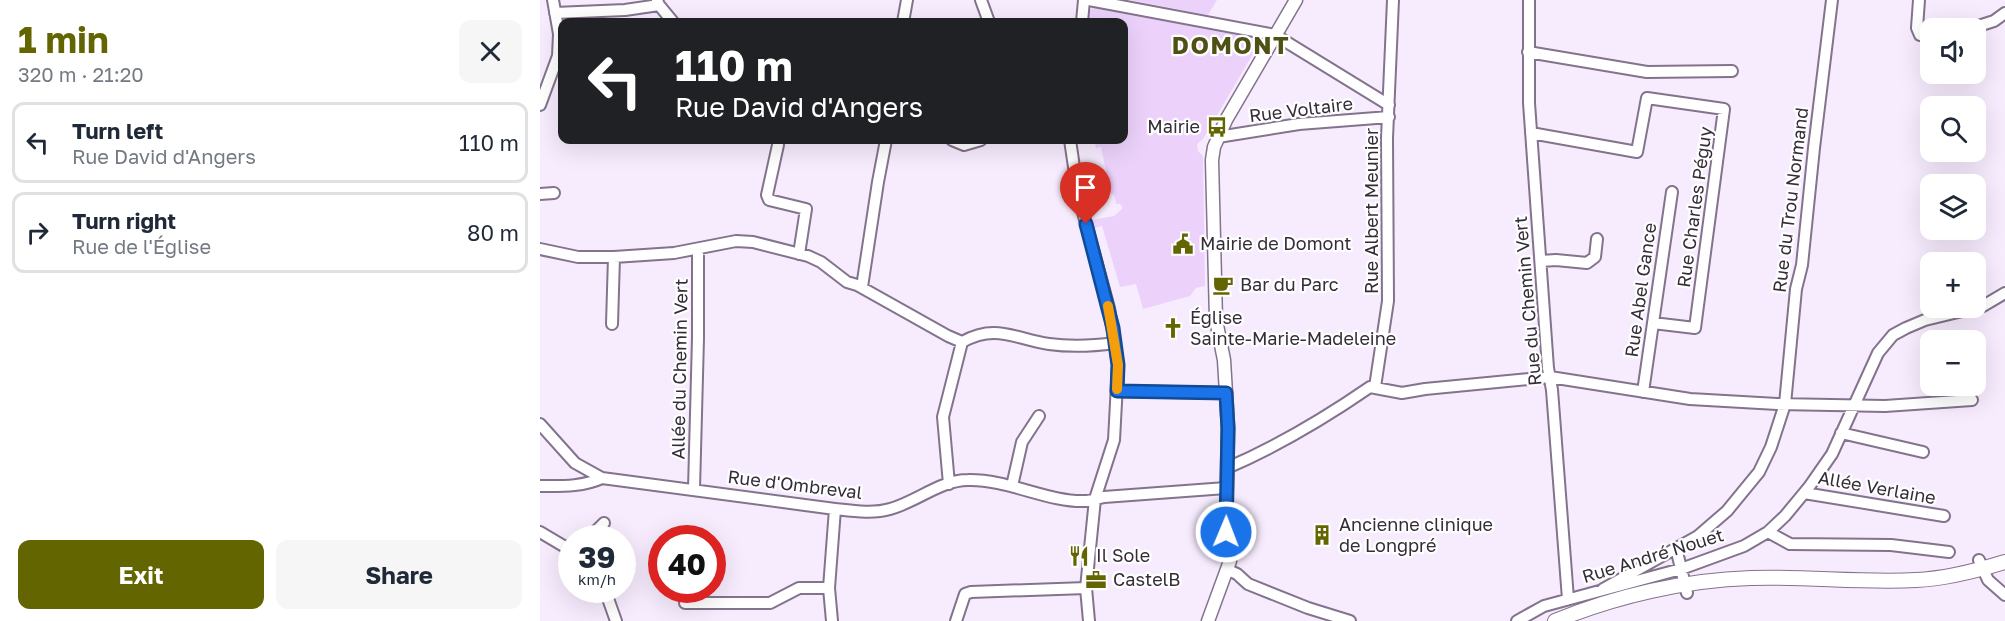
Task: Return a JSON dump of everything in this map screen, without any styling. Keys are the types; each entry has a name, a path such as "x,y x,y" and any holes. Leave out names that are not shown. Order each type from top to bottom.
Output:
{"main road":[{"path":"1555,621 1603,604 1686,589 1790,578 1891,581 1951,576 1985,563 2005,552"},
{"path":"1985,563 2005,562"},
{"path":"1570,621 1686,589"}],"street":[{"path":"553,0 558,29"},
{"path":"904,18 907,0"},
{"path":"981,0 988,18"},
{"path":"1082,18 1084,0"},
{"path":"1089,0 1275,35 1389,111"},
{"path":"1208,621 1230,561 1226,532 1226,393 1224,360 1216,320 1212,160 1218,137 1226,120 1296,0"},
{"name":"Rue Albert Meunier","path":"1375,387 1388,302 1388,138 1393,0"},
{"name":"Rue du Chemin Vert","path":"1529,0 1531,133 1568,599"},
{"name":"Rue du Trou Normand","path":"1603,589 1698,536 1727,511 1744,492 1759,472 1771,447 1785,405 1796,289 1802,265 1832,0"},
{"path":"1919,0 1917,28 1920,35"},
{"path":"555,13 625,10 658,3 671,18"},
{"path":"625,10 626,18"},
{"path":"603,11 604,18"},
{"path":"1986,24 2005,13"},
{"path":"1528,52 1647,72 1732,71"},
{"path":"540,105 558,56"},
{"name":"Rue Charles Péguy","path":"1531,133 1637,152 1647,98 1724,109 1695,328 1653,323"},
{"name":"Rue Voltaire","path":"1218,137 1389,111"},
{"path":"862,287 885,144"},
{"path":"1071,144 1078,194 1109,308 1118,365 1114,440 1095,500 1086,588 1089,621"},
{"path":"778,145 767,195 769,200 806,209 799,254"},
{"name":"Rue Abel Gance","path":"1643,392 1672,192"},
{"path":"540,194 554,193"},
{"path":"1541,261 1587,263 1595,258 1597,239"},
{"path":"540,249 578,256 614,257 674,253 736,241 770,246 821,262 847,282 862,287 962,342"},
{"name":"Allée du Chemin Vert","path":"694,489 698,249"},
{"path":"612,324 614,257"},
{"name":"Rue André Nouet","path":"1517,621 1544,606 1681,569 1744,546 1768,532 1804,493 1832,454 1878,353 1893,335 1925,321 1983,306 2005,293"},
{"path":"949,484 943,417 962,342 971,337 995,331 1046,344 1071,346 1115,343"},
{"path":"1227,468 1256,456 1325,418 1370,387 1402,393 1550,377 1690,399 1785,405 1847,404 1854,406 1972,400"},
{"path":"1117,391 1226,393"},
{"path":"1012,486 1022,442 1039,416"},
{"name":"Rue d'Ombreval","path":"540,424 575,463 602,478 835,509 864,511 890,509 949,484 968,480 1012,486 1066,499 1085,501 1227,488"},
{"path":"1841,434 1923,452"},
{"path":"540,486 564,487 590,483 602,478"},
{"name":"Allée Verlaine","path":"1804,493 1944,516"},
{"path":"832,621 829,588 835,509"},
{"path":"1768,532 1790,544 1891,545 1949,552"},
{"path":"540,544 544,534 558,542"},
{"path":"1676,548 1686,589"},
{"path":"1985,563 1988,580 2001,591"},
{"path":"1228,570 1237,574 1248,584 1350,621"},
{"path":"726,603 770,603 799,588 829,588"},
{"path":"956,621 964,594 971,591 1086,588"},
{"path":"610,603 616,621"}],"shaded area":[{"path":"1129,0 1217,0 1208,15"},
{"path":"1097,5 1255,36 1260,42 1203,139 1197,144 1198,151 1203,156 1205,286 1196,288 1190,296 1143,309 1136,284 1120,287 1102,226 1094,228 1092,220 1114,216 1123,208 1120,204 1116,204 1114,195 1111,194 1101,147 1096,148 1095,144 1128,144 1128,18 1088,18 1089,11"}],"slow traffic":[{"path":"1108,306 1118,365 1117,389"}],"place":[{"name":"Mairie","path":"1217,127"},
{"name":"Mairie de Domont","path":"1183,244"},
{"name":"Bar du Parc","path":"1223,285"},
{"name":"Église Sainte-Marie-Madeleine","path":"1173,328"},
{"name":"Ancienne clinique de Longpré","path":"1322,535"},
{"name":"Il Sole","path":"1079,556"},
{"name":"CastelB","path":"1096,580"}],"district":[{"name":"DOMONT","path":"1231,46"}],"route":[{"path":"1086,224 1113,328 1118,365 1117,391 1226,393 1228,428 1226,532"}]}
